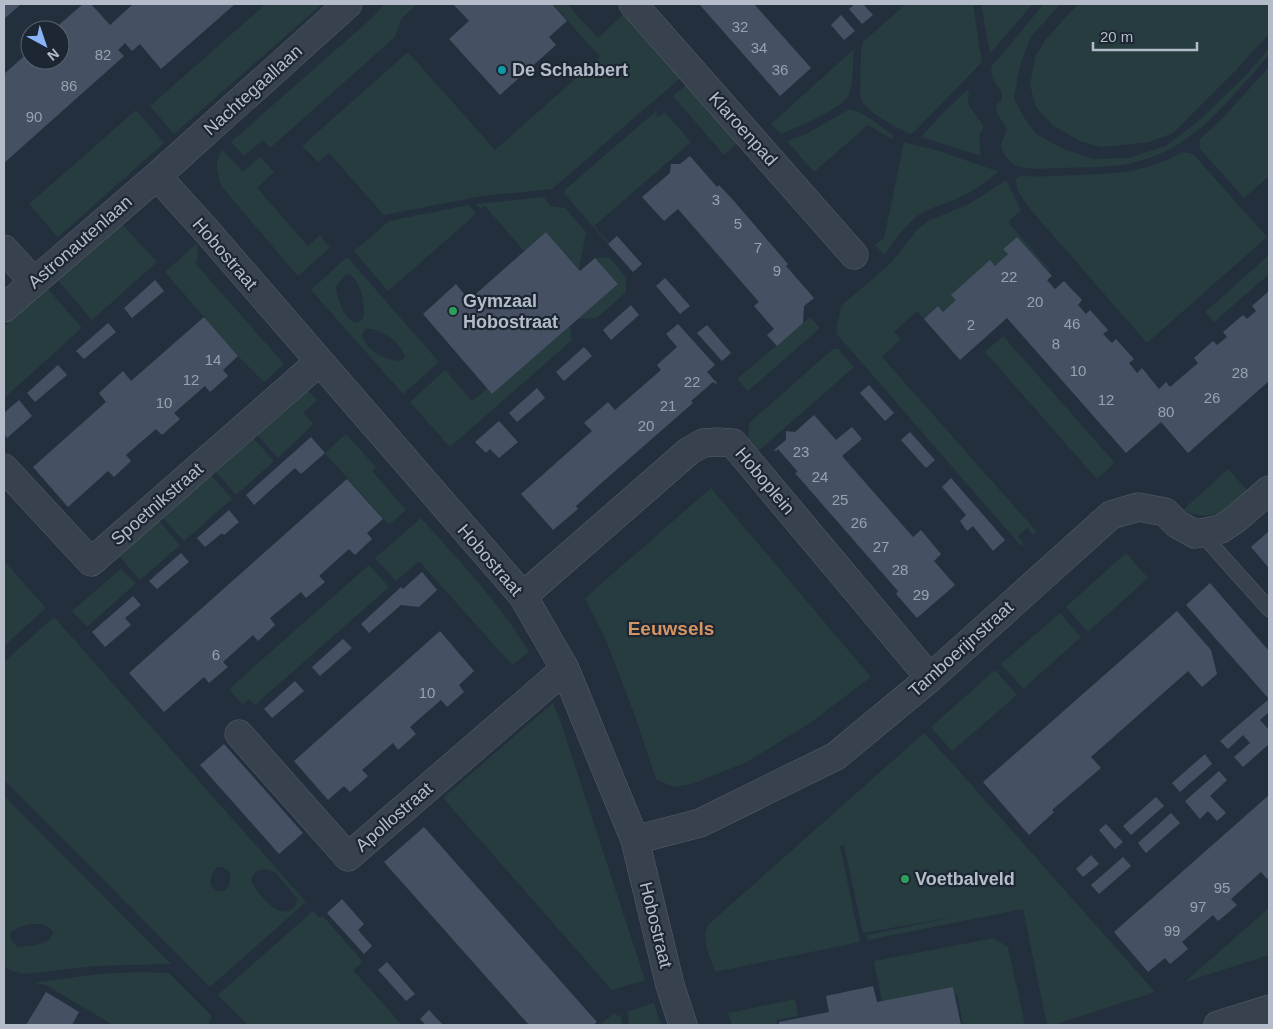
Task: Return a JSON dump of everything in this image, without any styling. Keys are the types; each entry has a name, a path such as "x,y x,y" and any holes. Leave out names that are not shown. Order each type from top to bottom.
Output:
{"street":[{"name":"Nachtegaallaan","path":"157,176 348,4"},
{"name":"Klaroenpad","path":"633,4 854,255"},
{"name":"Astronautenlaan","path":"4,308 157,176"},
{"name":"Hobostraat","path":"157,176 523,596 565,669 635,840 670,984 684,1025"},
{"path":"4,249 34,282"},
{"name":"Spoetnikstraat","path":"4,468 90,562 319,362"},
{"name":"Hoboplein","path":"523,596 689,450 703,442 733,443 930,678"},
{"path":"1201,533 1221,529 1238,518 1269,490"},
{"name":"Tamboerijnstraat","path":"635,840 700,823 836,756 930,678 1111,515 1138,507 1165,512 1177,524 1195,534 1201,533"},
{"name":"Apollostraat","path":"238,734 348,857 565,669"},
{"path":"1218,1025 1269,1009"}],"lane":[{"path":"1201,533 1269,610"}],"green space":[{"path":"266,4 322,4 174,134 150,106"},
{"path":"384,4 417,4 401,19 395,37 270,148 263,140 244,156 231,142 372,18"},
{"path":"553,4 567,4 598,38 627,11 684,75 552,189 482,196 384,215 329,153 318,162 302,146 408,52 495,150 600,57"},
{"path":"906,4 973,4 982,62 911,134 872,112 863,103 860,95 861,48 863,42"},
{"path":"981,4 1033,4 990,53"},
{"path":"1044,4 1061,4 1031,36 1020,65 1014,98 1023,116 1036,134 1064,149 1093,159 1128,158 1166,146 1201,119 1247,74 1269,48 1269,55 1205,124 1167,150 1145,159 1121,165 1024,168 1012,163 1003,152 1001,144 1006,128 997,114 996,108 1002,95 993,80 991,70 994,62"},
{"path":"1078,4 1269,4 1269,34 1173,133 1149,142 1101,147 1080,141 1052,125 1036,107 1030,85 1035,57 1046,39"},
{"path":"853,50 851,86 848,96 844,101 818,118 781,134 771,124"},
{"path":"1269,67 1269,176 1244,198 1201,150 1200,139 1220,121"},
{"path":"690,82 741,140 724,155 673,96"},
{"path":"967,90 969,93 968,103 983,125 979,136 981,156 921,137"},
{"path":"850,109 861,113 878,124 893,135 892,139 868,125 814,172 787,141 806,134"},
{"path":"136,110 164,143 58,237 29,204"},
{"path":"656,111 657,118 665,112 691,142 594,226 608,244 564,193 565,190"},
{"path":"904,142 939,151 999,171 970,192 920,214 905,228 884,255 875,245 884,238"},
{"path":"223,150 243,172 260,157 274,172 257,188 308,246 320,235 330,248 298,276 222,187 217,172 217,163"},
{"path":"1182,152 1193,154 1267,237 1147,343 1030,209 1018,190 1016,178 1019,176 1092,175 1132,171 1157,164"},
{"path":"1006,180 1021,210 1008,222 1050,270 1048,271 1017,237 1003,248 1008,254 995,266 952,295 956,300 943,312 938,306 924,319 917,311 894,332 901,339 882,357 1037,532 1033,535 1027,528 1018,536 1024,544 1021,546 836,333 841,306 891,263 917,230 928,221 969,204"},
{"path":"544,197 550,206 565,208 586,232 579,269 546,232 524,251 485,206 481,209 476,204"},
{"path":"469,205 476,214 388,291 354,251 389,221"},
{"path":"121,223 157,262 92,320 57,279"},
{"path":"196,244 198,247 197,261 195,263 284,364 264,382 238,356 165,272"},
{"path":"1269,255 1269,274 1214,322 1205,312"},
{"path":"347,257 439,362 403,394 311,290","holes":["349,274 357,282 363,299 364,317 358,323 345,314 336,287 344,276","365,329 371,329 390,337 400,346 405,357 401,361 388,359 377,354 364,341 362,335"]},
{"path":"609,257 626,277 626,292 597,318 578,319 618,284 595,258"},
{"path":"47,288 82,328 4,398 4,327"},
{"path":"810,317 820,328 748,391 737,379"},
{"path":"570,326 572,340 450,447 410,402 445,370 472,401 488,388 493,393"},
{"path":"1003,336 1115,463 1097,479 985,352"},
{"path":"833,349 838,349 854,367 756,453 748,443 749,423"},
{"path":"307,390 317,400 303,413 314,424 278,458 257,435"},
{"path":"346,434 376,467 372,471 406,510 389,525 325,453"},
{"path":"253,438 274,461 236,495 216,472"},
{"path":"1228,469 1248,491 1233,504 1218,513 1203,516 1183,510"},
{"path":"211,475 232,499 184,541 163,518"},
{"path":"711,488 871,677 810,723 747,762 692,784 673,787 656,779 635,716 607,643 585,598"},
{"path":"421,518 492,599 529,652 512,665 419,561 396,581 375,558"},
{"path":"159,521 180,545 140,580 119,556"},
{"path":"1126,553 1148,578 1088,632 1066,607"},
{"path":"4,561 46,608 4,646"},
{"path":"369,565 389,587 255,705 249,699 243,705 229,689"},
{"path":"121,569 136,583 87,627 72,611"},
{"path":"1060,613 1081,637 1023,689 1001,664"},
{"path":"54,617 306,902 210,987 4,780 4,662","holes":["218,867 222,867 230,872 229,885 223,891 217,891 211,886 211,878","265,869 275,872 297,898 297,902 291,910 284,912 278,910 261,896 253,885 251,880 255,874"]},
{"path":"995,670 1017,695 952,751 931,727"},
{"path":"553,703 645,980 612,990 443,798"},
{"path":"924,733 1155,992 1054,1025 1047,1025 1023,909 868,940 867,935 953,917 863,933 844,845 840,846 860,942 715,972 705,941 706,929 709,924"},
{"path":"4,796 171,964 95,966 24,974 12,971 4,966","holes":["30,924 49,927 53,933 44,942 19,947 13,943 10,932"]},
{"path":"1269,908 1269,955 1185,982"},
{"path":"313,911 320,918 323,916 363,962 353,970 402,1025 248,1025 218,995"},
{"path":"994,938 1008,947 1025,1025 963,1025 957,995 955,995 953,987 882,1001 874,961"},
{"path":"169,973 212,1016 208,1025 113,1025 46,985 33,983 99,974"},
{"path":"795,999 798,1016 776,1020 777,1025 732,1025 728,1013"},
{"path":"654,1003 661,1025 629,1025 627,1012"},
{"path":"614,1013 617,1016 620,1014 622,1025 600,1025"}],"building":[{"path":"4,4 19,4 20,5 4,19"},
{"path":"83,4 91,4 110,25 133,4 235,4 161,69 140,44 132,51 125,43 118,50 124,56 4,163 4,74 20,60 20,70 70,70 70,20 65,20"},
{"name":"De Schabbert","path":"453,4 552,4 567,21 549,37 556,45 500,95 449,39 469,21"},
{"path":"699,4 754,4 811,68 780,96"},
{"path":"855,4 863,4 873,15 862,24 849,9"},
{"path":"841,15 855,31 844,40 831,25"},
{"path":"690,156 717,187 719,185 734,201 788,264 786,266 814,298 804,306 803,323 777,346 767,335 774,329 754,306 759,302 678,209 664,221 642,197 670,173 671,164 680,164"},
{"path":"546,232 580,271 595,258 618,284 492,394 423,314 456,284 469,300"},
{"path":"617,236 642,264 633,272 608,244"},
{"path":"1017,237 1052,276 1047,280 1055,289 1064,281 1082,300 1078,305 1086,314 1090,310 1108,330 1103,334 1112,343 1116,339 1134,359 1129,363 1137,373 1142,368 1159,389 1166,382 1170,387 1198,363 1194,358 1213,341 1217,345 1227,337 1223,332 1243,315 1247,319 1256,311 1252,306 1269,291 1269,381 1188,453 1161,422 1126,453 1007,318 960,360 924,319 938,306 943,312 956,300 951,295 990,260 995,266 1008,254 1003,249"},
{"path":"665,278 690,306 680,314 656,286"},
{"path":"155,280 164,291 132,318 124,308"},
{"path":"631,305 639,315 611,340 603,330"},
{"path":"204,317 238,356 223,370 228,376 210,392 205,386 174,413 180,419 162,435 156,429 126,455 131,461 114,477 108,471 68,507 33,467 106,402 99,393 123,371 131,381"},
{"path":"108,323 116,332 84,359 76,351"},
{"path":"678,324 715,365 707,372 717,383 713,382 691,401 693,403 598,486 576,506 578,509 553,530 521,494 592,431 584,423 608,402 615,410 661,370 657,365 677,347 666,334"},
{"path":"707,325 731,353 722,361 697,333"},
{"path":"584,347 592,356 564,381 556,372"},
{"path":"58,365 67,375 35,402 27,393"},
{"path":"869,385 894,413 885,421 860,393"},
{"path":"537,388 545,398 517,422 509,413"},
{"path":"19,400 32,416 7,438 4,434 4,413"},
{"path":"814,415 836,440 852,427 862,439 842,456 913,537 921,530 941,554 934,561 955,585 917,618 896,594 898,591 795,473 798,472 778,449 774,450 786,440 786,431 795,432"},
{"path":"499,421 518,442 499,458 490,449 486,453 475,442"},
{"path":"910,432 935,460 926,468 901,440"},
{"path":"311,437 325,453 301,474 295,468 254,505 246,495"},
{"path":"951,478 1005,540 993,551 973,526 967,531 960,521 966,515 942,487"},
{"path":"347,479 383,519 367,533 372,539 355,555 349,549 319,576 325,582 306,598 301,592 270,618 275,625 258,641 253,635 223,662 228,667 209,683 204,677 164,712 129,673"},
{"path":"229,510 239,522 224,535 222,533 205,547 197,538"},
{"path":"1269,531 1269,568 1251,547"},
{"path":"181,553 189,562 157,589 149,581"},
{"path":"422,572 437,590 419,607 401,605 369,633 361,624 401,587 403,589"},
{"path":"1210,583 1269,651 1269,699 1186,605"},
{"path":"133,596 141,605 125,618 131,625 105,647 92,632"},
{"path":"1177,611 1211,650 1217,674 1202,687 1188,671 1091,757 1101,768 1052,810 1054,812 1029,835 983,782"},
{"path":"440,631 474,671 459,685 464,692 447,707 441,700 410,727 416,734 398,750 393,743 362,770 368,776 350,792 344,786 328,800 294,761"},
{"path":"343,639 352,648 320,676 312,667"},
{"path":"295,681 304,691 272,718 264,709"},
{"path":"1269,699 1269,712 1260,720 1269,730 1269,744 1243,767 1234,757 1250,743 1243,735 1228,749 1220,741"},
{"path":"224,744 303,833 279,854 200,765"},
{"path":"1205,754 1212,764 1180,792 1172,783"},
{"path":"1219,771 1227,780 1210,796 1226,813 1217,821 1208,811 1200,819 1185,801"},
{"path":"1269,795 1269,877 1267,879 1261,872 1231,899 1237,905 1228,913 1218,921 1213,915 1182,942 1188,949 1170,964 1165,958 1148,972 1114,932"},
{"path":"1156,797 1164,806 1131,835 1123,826"},
{"path":"1171,813 1180,823 1146,853 1138,843"},
{"path":"1106,824 1123,842 1115,849 1099,830"},
{"path":"424,827 597,1022 593,1025 529,1025 384,862"},
{"path":"1091,855 1099,864 1083,877 1076,869"},
{"path":"1123,857 1131,866 1099,894 1091,885"},
{"path":"342,899 364,924 358,930 372,946 364,954 327,913"},
{"path":"387,962 415,994 406,1001 378,970"},
{"path":"873,986 877,1002 953,987 961,1025 779,1025 779,1022 829,1012 826,996"},
{"path":"46,992 79,1012 72,1025 26,1025"},
{"path":"429,1010 443,1025 426,1025 420,1019"}],"place":[{"name":"De Schabbert","path":"502,70"},
{"name":"Gymzaal Hobostraat","path":"453,311"},
{"name":"Voetbalveld","path":"905,879"}],"district":[{"name":"Eeuwsels","path":"671,628"}]}
